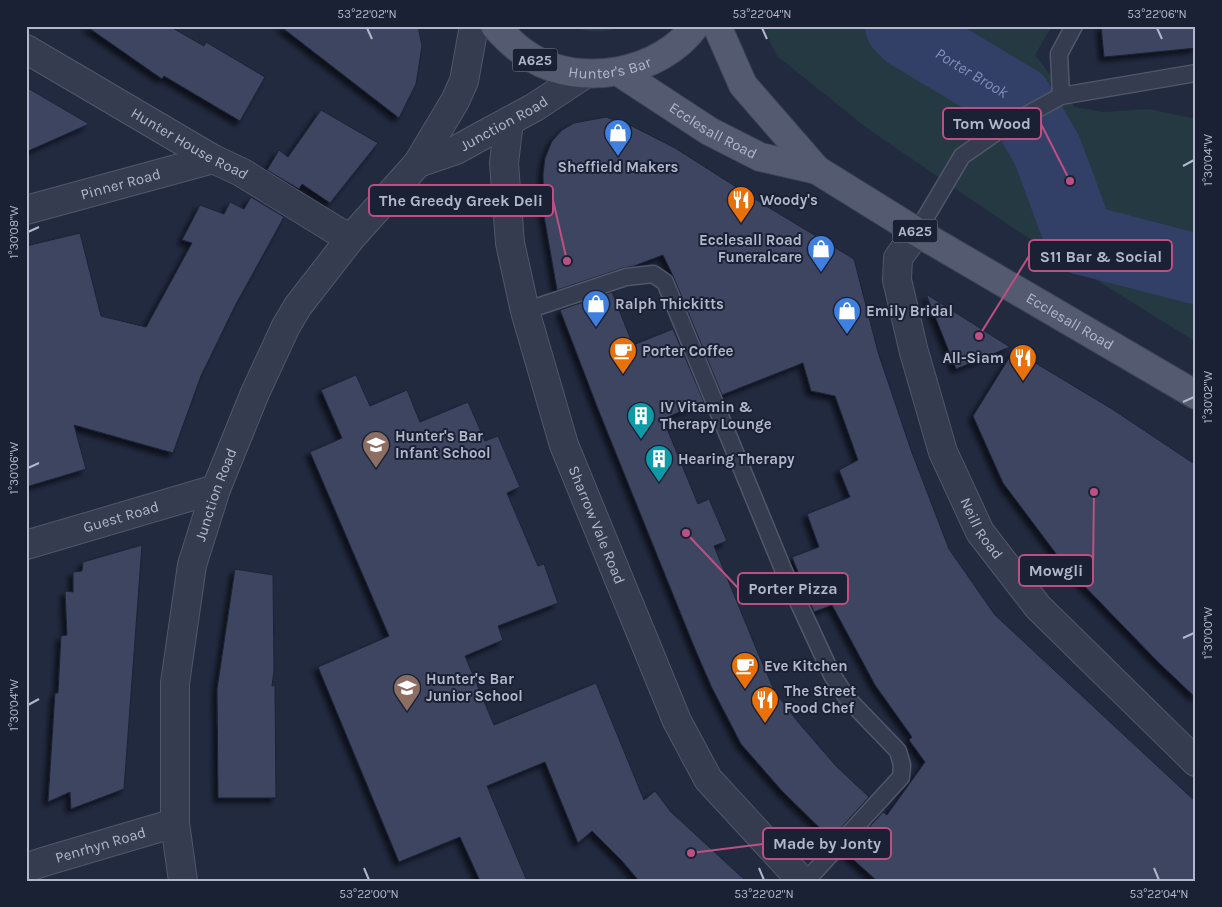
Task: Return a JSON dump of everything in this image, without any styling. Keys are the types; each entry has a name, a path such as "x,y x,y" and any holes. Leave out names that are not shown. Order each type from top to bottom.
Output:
{"main road":[{"name":"Hunter's Bar","path":"494,26 511,43 534,59 559,69 585,74 619,72 657,59 689,35 695,26"},
{"name":"Ecclesall Road","path":"717,26 743,85 817,170 917,232 1196,394"},
{"name":"Ecclesall Road","path":"619,72 709,131 760,157 817,170"}],"street":[{"name":"Junction Road","path":"183,881 175,823 175,683 192,565 216,489 255,393 286,326 298,306 350,239 418,163 455,101 464,81 474,26"},
{"name":"Hunter House Road","path":"26,49 213,159 241,172 350,239"},
{"name":"Junction Road","path":"418,163 456,150 535,107 585,74"},
{"name":"Sharrow Vale Road","path":"509,121 504,163 510,242 525,311 564,445 677,721 708,779 802,881"},
{"name":"Pinner Road","path":"26,210 213,159"},
{"name":"Neill Road","path":"917,232 898,258 897,280 914,352 943,452 980,532 1038,607 1196,762"},
{"name":"Guest Road","path":"26,545 216,489"},
{"name":"Penrhyn Road","path":"26,868 175,823"}],"lane":[{"path":"1061,96 1059,54 1074,26"},
{"path":"917,232 962,156 998,131 1061,96 1196,74"},
{"path":"525,311 626,277 653,274 665,282 783,569 832,675 848,699 898,752 902,765 901,778 806,881"}],"shaded area":[{"path":"570,26 625,26 612,30 598,31 583,30"},
{"path":"762,26 1052,26 1035,55 1075,107 1103,112 1149,109 1196,119 1196,342 1022,234 868,129 777,56"}],"building":[{"path":"86,26 169,26 204,46 206,42 265,77 240,121 164,76 162,79"},
{"path":"280,26 418,26 422,46 416,84 399,118"},
{"path":"1101,26 1196,26 1196,48 1104,57"},
{"path":"26,87 89,124 26,152"},
{"path":"321,110 378,143 330,203 302,184 299,189 267,170 279,150 288,157"},
{"path":"606,117 632,126 675,148 854,259 878,352 911,450 949,549 995,615 1196,802 1196,881 877,881 846,853 883,812 887,815 925,762 909,740 912,737 875,685 832,605 814,612 792,557 819,547 807,514 850,497 839,470 858,460 835,396 811,391 803,363 722,395 663,255 557,290 544,216 543,174 545,158 552,141 562,130 574,123"},
{"path":"251,197 284,217 235,306 201,376 173,453 74,425 86,469 26,487 26,246 80,233 101,316 146,327 192,243 182,240 200,205 224,214 230,202 244,209"},
{"path":"612,292 633,345 673,329 704,402 663,419 698,504 709,499 727,541 714,546 758,653 775,692 798,722 836,766 869,797 831,839 782,791 741,744 712,688 695,649 598,409 560,310"},
{"path":"926,294 1010,347 956,369"},
{"path":"1014,350 1112,409 1196,465 1196,698 1158,662 1066,567 1003,483 973,416"},
{"path":"356,375 370,406 407,390 420,422 468,402 485,441 498,436 520,487 507,493 538,566 544,564 558,603 498,626 503,640 465,656 494,725 596,683 644,800 655,791 671,812 746,881 639,881 592,831 578,843 545,762 487,786 527,881 480,881 460,837 399,862 318,667 389,636 310,452 342,438 321,390"},
{"path":"142,545 124,789 71,809 70,792 48,802 55,693 58,693 61,636 67,635 65,591 73,592 73,572 82,571 83,562"},
{"path":"235,569 273,575 274,671 272,686 275,685 276,798 218,798 217,689"}],"waterway":[{"name":"Porter Brook","path":"900,26 908,34 1018,100 1047,150 1080,239 1196,269"}],"place":[{"name":"Sheffield Makers","path":"618,157"},
{"name":"Tom Wood","path":"1070,181"},
{"name":"Woody's","path":"741,224"},
{"name":"The Greedy Greek Deli","path":"567,261"},
{"name":"Ecclesall Road Funeralcare","path":"821,273"},
{"name":"Ralph Thickitts","path":"596,328"},
{"name":"Emily Bridal","path":"847,335"},
{"name":"S11 Bar & Social","path":"979,336"},
{"name":"Porter Coffee","path":"623,375"},
{"name":"All-Siam","path":"1023,382"},
{"name":"IV Vitamin & Therapy Lounge","path":"641,440"},
{"name":"Hunter's Bar Infant School","path":"376,469"},
{"name":"Hearing Therapy","path":"659,483"},
{"name":"Mowgli","path":"1094,492"},
{"name":"Porter Pizza","path":"686,533"},
{"name":"Eve Kitchen","path":"745,690"},
{"name":"Hunter's Bar Junior School","path":"407,712"},
{"name":"The Street Food Chef","path":"765,724"},
{"name":"Made by Jonty","path":"691,853"}]}
